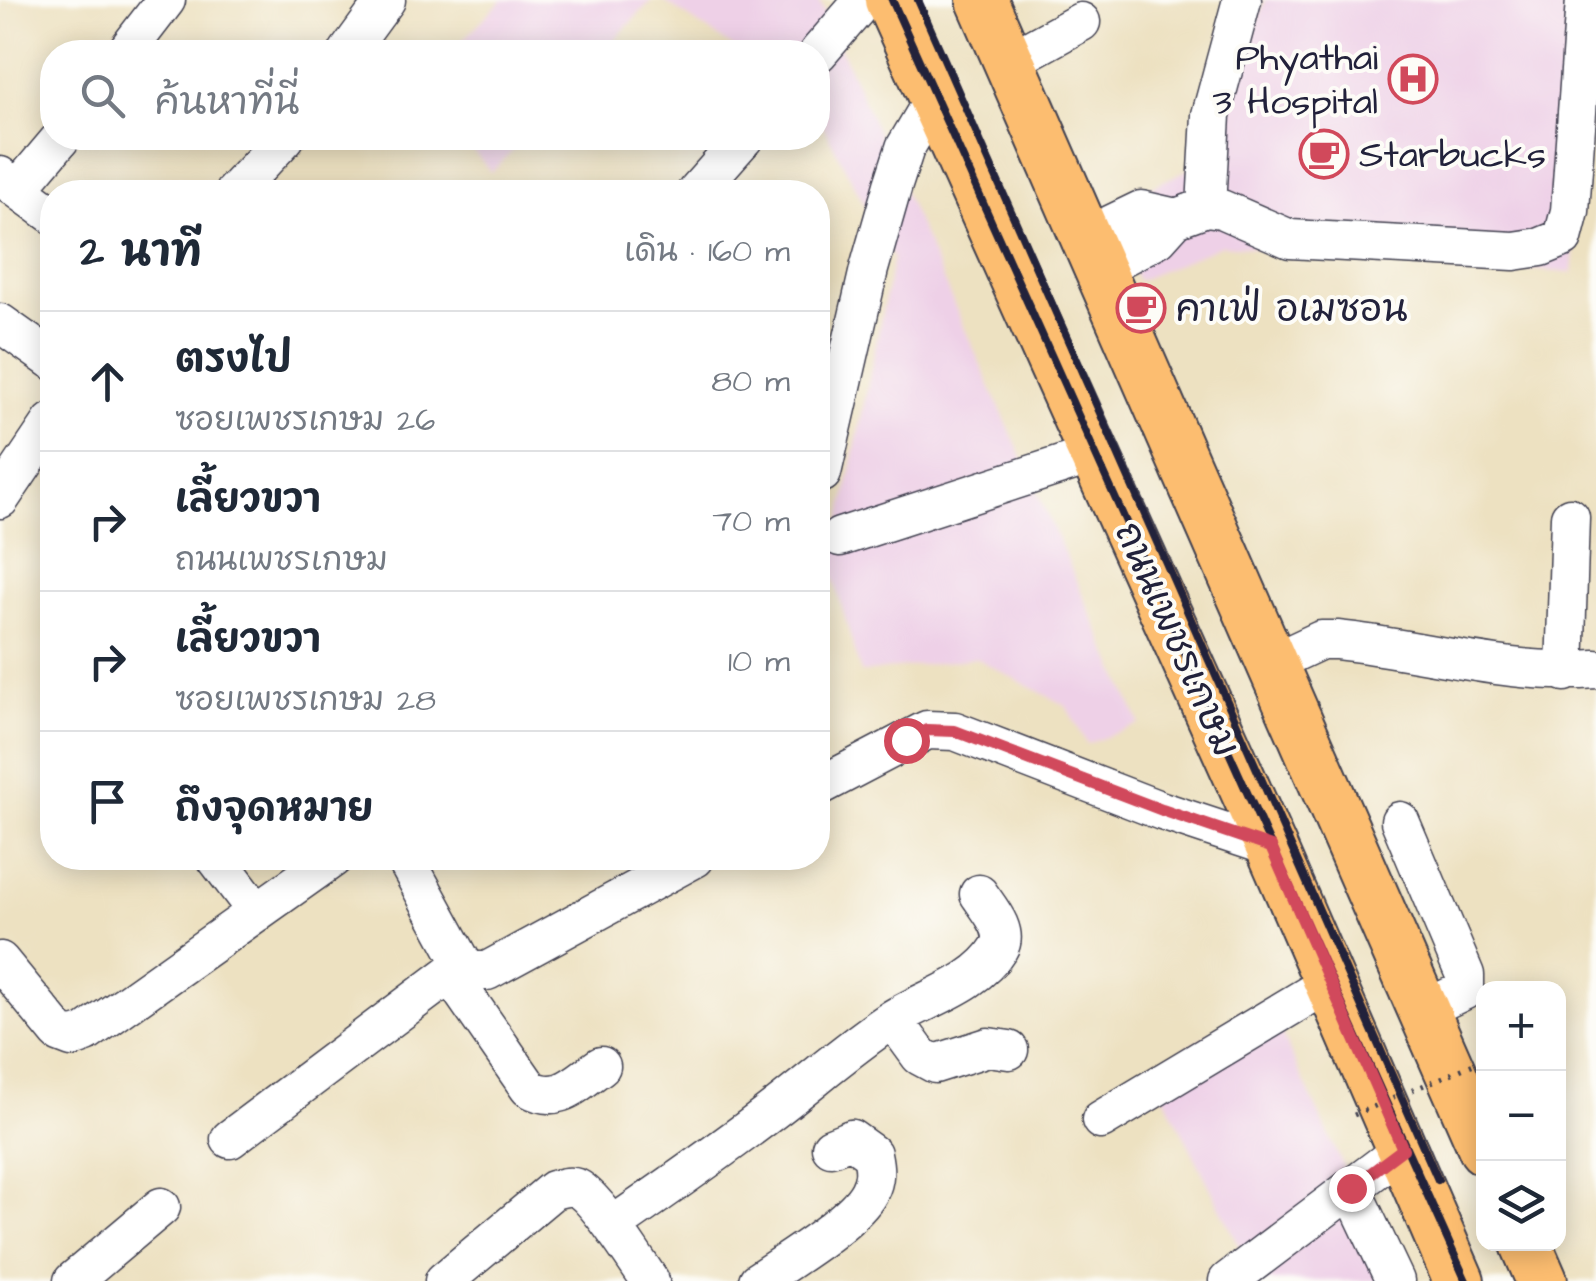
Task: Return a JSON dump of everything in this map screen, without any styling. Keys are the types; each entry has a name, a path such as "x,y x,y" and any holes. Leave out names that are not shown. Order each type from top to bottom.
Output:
{"main road":[{"name":"ถนนเพชรเกษม","path":"890,0 1331,982 1403,1149 1446,1277"},
{"name":"ถนนเพชรเกษม","path":"982,0 1476,1131"},
{"path":"1529,1251 1542,1281"}],"street":[{"path":"357,40 386,0"},
{"path":"829,40 864,0"},
{"path":"1191,212 1211,115 1242,0"},
{"path":"1093,252 1141,210 1221,210 1290,240 1514,250 1541,247 1563,238 1570,211 1584,0"},
{"path":"134,40 156,4"},
{"path":"1010,62 1081,22"},
{"path":"830,438 893,185 906,148 935,96"},
{"path":"40,205 9,183 47,150"},
{"path":"245,180 274,150"},
{"path":"707,180 733,150"},
{"path":"0,323 40,351"},
{"path":"0,353 40,381"},
{"path":"840,537 1095,454"},
{"path":"0,499 40,465"},
{"path":"1272,663 1321,640 1337,640 1505,668 1580,670 1570,517"},
{"path":"830,782 927,730 955,731 1271,847"},
{"path":"1400,822 1465,975 1465,990 1423,1010"},
{"path":"225,870 258,912"},
{"path":"0,961 59,1033 72,1038 86,1034 316,870"},
{"path":"411,870 457,969 529,1088 542,1096 555,1096 602,1066"},
{"path":"230,1139 457,969 487,971 673,870"},
{"path":"612,1226 732,1142 893,1019 970,977 1001,946 1002,930 979,894"},
{"path":"1100,1120 1331,982"},
{"path":"893,1019 920,1056 934,1064 988,1047 1009,1050"},
{"path":"758,1281 841,1222 867,1196 875,1169 872,1154 851,1139 831,1147"},
{"path":"1228,1281 1403,1149"},
{"path":"444,1281 553,1190 566,1186 578,1188 612,1226 650,1281"},
{"path":"1351,1188 1394,1281"},
{"path":"73,1281 161,1206"}],"path":[{"path":"1354,1115 1476,1063"}],"shaded area":[{"path":"502,0 652,0 614,40 463,40"},
{"path":"662,0 819,0 1140,724 1087,744 1066,706 976,658 861,673 831,570 893,258 830,139 830,40 722,40"},
{"name":"Phyathai 3 Hospital","path":"1265,0 1593,0 1572,273 1221,245 1138,281 1106,208 1213,158"},
{"path":"472,150 513,150 492,172"},
{"path":"1266,1001 1397,1281 1257,1281 1151,1069"}],"railway":[{"path":"892,0 1466,1281"},
{"path":"918,0 1438,1180"}],"place":[{"name":"Phyathai 3 Hospital","path":"1413,79"},
{"name":"Starbucks","path":"1324,154"},
{"name":"คาเฟ่ อเมซอน","path":"1141,308"}],"route":[{"path":"906,740 927,730 955,731 1271,847 1403,1149 1351,1188"}]}
